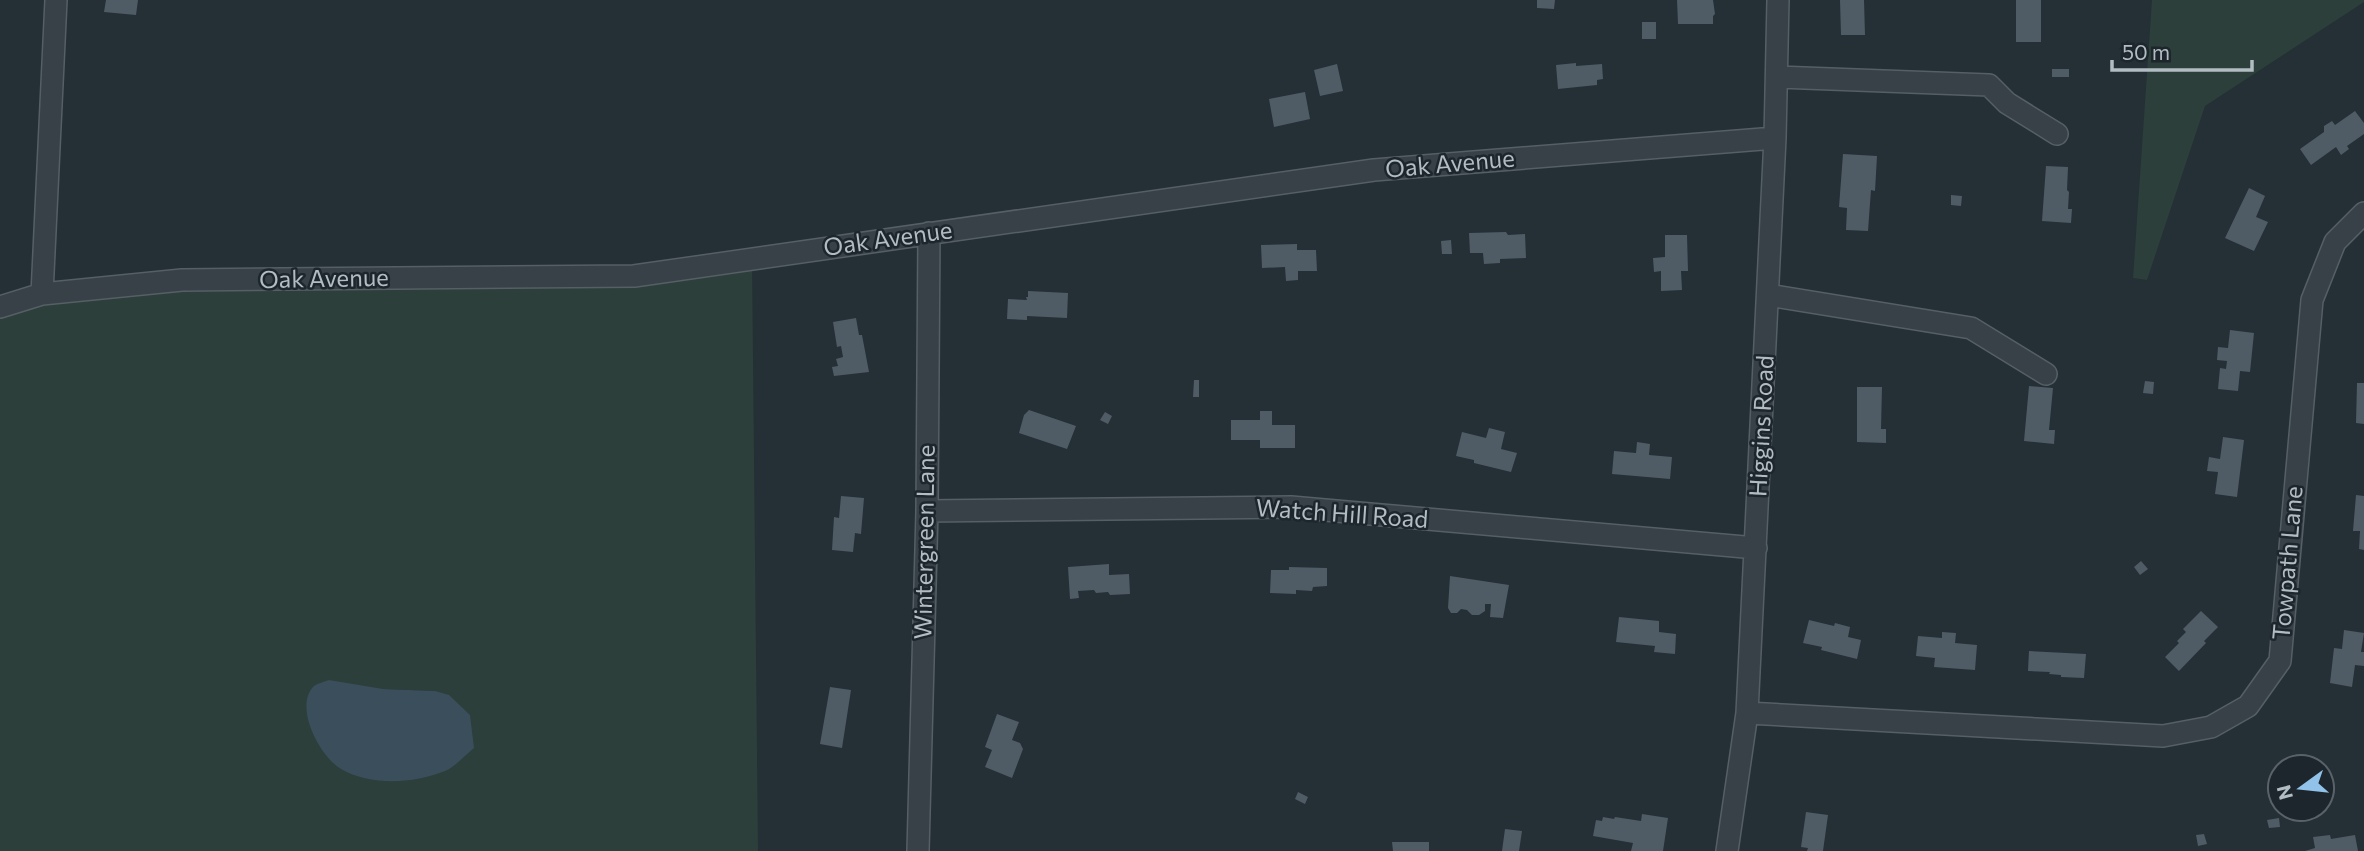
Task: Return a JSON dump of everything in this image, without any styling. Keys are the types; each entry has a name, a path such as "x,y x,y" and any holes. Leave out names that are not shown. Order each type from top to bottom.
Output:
{"street":[{"path":"42,294 56,0"},
{"name":"Higgins Road","path":"1727,851 1746,713 1756,548 1775,138 1778,0"},
{"path":"1777,76 1989,85 2007,103 2057,134"},
{"name":"Oak Avenue","path":"0,307 42,294 182,280 634,276 1374,170 1775,138"},
{"name":"Towpath Lane","path":"1746,713 2163,736 2211,727 2248,706 2280,661 2312,300 2335,242 2364,213"},
{"name":"Wintergreen Lane","path":"918,851 927,511 929,233"},
{"path":"1768,295 1971,328 2046,374"},
{"name":"Watch Hill Road","path":"927,511 1291,507 1756,548"}],"green space":[{"path":"2152,0 2364,2 2205,106 2147,280 2133,278"},
{"path":"752,259 758,851 0,851 0,307 42,294 634,276","holes":["383,689 435,691 470,715"]}],"water":[{"path":"329,680 383,689 435,691 449,695 470,715 474,748 449,769 419,779 378,781 341,769 318,743 306,706 308,695 314,686"}],"building":[{"path":"106,0 138,0 136,15 104,12"},
{"path":"1537,0 1555,0 1554,9 1537,8"},
{"path":"1677,0 1713,0 1713,24 1678,24"},
{"path":"1840,0 1864,0 1865,35 1841,35"},
{"path":"2016,0 2041,0 2041,42 2016,42"},
{"path":"1642,22 1656,22 1656,39 1642,39"},
{"path":"1576,63 1576,66 1602,64 1603,79 1597,80 1597,85 1558,89 1556,65"},
{"path":"1337,64 1343,91 1320,96 1314,70"},
{"path":"2052,69 2069,69 2069,77 2052,77"},
{"path":"1305,92 1310,119 1274,127 1269,99"},
{"path":"2355,111 2364,123 2364,134 2347,146 2349,149 2341,155 2336,147 2311,165 2300,149 2324,132 2324,126 2332,121 2335,125"},
{"path":"1843,154 1877,156 1875,191 1871,190 1868,231 1846,230 1847,208 1839,207"},
{"path":"2046,166 2068,167 2068,209 2072,209 2071,223 2042,221"},
{"path":"2249,188 2265,196 2256,217 2268,222 2254,251 2225,238"},
{"path":"1951,195 1962,196 1961,206 1951,205"},
{"path":"1506,232 1508,235 1525,234 1526,258 1500,259 1500,263 1484,264 1483,253 1470,253 1469,233"},
{"path":"1665,235 1687,235 1688,271 1681,271 1682,290 1661,291 1661,271 1654,272 1653,258 1665,257"},
{"path":"1451,240 1452,254 1442,254 1441,241"},
{"path":"1297,244 1297,250 1316,250 1317,271 1298,271 1298,280 1286,281 1285,267 1262,268 1261,245"},
{"path":"1028,291 1068,293 1067,318 1027,316 1027,320 1007,319 1008,299 1027,300"},
{"path":"856,318 869,372 834,376 832,367 838,366 836,359 843,357 841,346 837,347 833,322"},
{"path":"2230,330 2254,333 2250,372 2240,371 2238,391 2218,389 2220,368 2226,369 2227,361 2217,360 2218,347 2228,348"},
{"path":"1194,380 1199,380 1199,397 1193,397"},
{"path":"2145,381 2154,382 2153,394 2143,393"},
{"path":"2357,383 2364,383 2364,424 2356,423"},
{"path":"2029,386 2053,388 2049,430 2055,430 2054,444 2024,441"},
{"path":"1857,387 1882,387 1881,429 1886,429 1886,443 1857,442"},
{"path":"1029,410 1076,426 1067,449 1019,433 1024,415"},
{"path":"1260,411 1272,411 1272,425 1295,425 1295,448 1260,448 1260,440 1231,440 1231,420 1260,420"},
{"path":"1105,412 1112,416 1108,424 1100,420"},
{"path":"1489,428 1505,432 1501,449 1517,453 1511,472 1456,456 1462,432 1486,438"},
{"path":"2223,437 2244,440 2237,497 2215,494 2218,472 2207,471 2209,457 2220,459"},
{"path":"1637,442 1650,444 1649,455 1672,457 1670,479 1612,474 1614,451 1636,453"},
{"path":"2356,495 2364,496 2364,550 2359,549 2360,531 2353,531"},
{"path":"841,496 864,498 861,534 855,533 853,552 832,550 834,517 839,518"},
{"path":"2141,561 2148,569 2140,575 2134,567"},
{"path":"1109,564 1109,575 1129,574 1130,594 1110,595 1108,592 1096,593 1094,590 1078,591 1079,598 1070,599 1068,567"},
{"path":"1289,567 1327,568 1327,586 1313,587 1312,591 1296,590 1296,594 1270,593 1271,570 1289,570"},
{"path":"1450,576 1509,585 1503,618 1490,617 1491,604 1485,604 1485,611 1479,615 1472,615 1461,609 1457,613 1451,613 1448,608"},
{"path":"2201,611 2218,627 2179,671 2165,657 2179,643 2177,641 2186,632 2183,629"},
{"path":"1619,617 1659,621 1659,632 1676,634 1675,654 1654,652 1655,646 1616,642"},
{"path":"1809,620 1850,627 1848,637 1861,640 1857,659 1803,643"},
{"path":"2344,630 2364,633 2361,652 2364,652 2364,666 2355,665 2352,687 2330,683 2334,648 2342,649"},
{"path":"1942,632 1956,633 1955,643 1977,645 1975,670 1934,667 1935,658 1916,656 1918,636 1942,638"},
{"path":"2029,651 2086,654 2084,678 2028,671"},
{"path":"830,687 851,690 842,748 820,744"},
{"path":"997,714 1019,722 1012,740 1020,743 1023,749 1012,778 985,767 992,750 985,747"},
{"path":"1298,792 1308,797 1305,804 1295,799"},
{"path":"1806,812 1828,815 1823,851 1807,851 1808,848 1801,847"},
{"path":"1642,814 1668,818 1663,851 1631,851 1633,843 1593,836 1596,820 1615,817 1641,821"},
{"path":"2268,823 2280,823 2280,827 2269,828"},
{"path":"1505,829 1522,831 1519,851 1502,851"},
{"path":"2204,834 2207,844 2198,846 2196,835"},
{"path":"2330,835 2331,839 2355,835 2358,851 2305,851 2315,848 2313,837"},
{"path":"1392,842 1429,842 1429,851 1393,851"}]}
